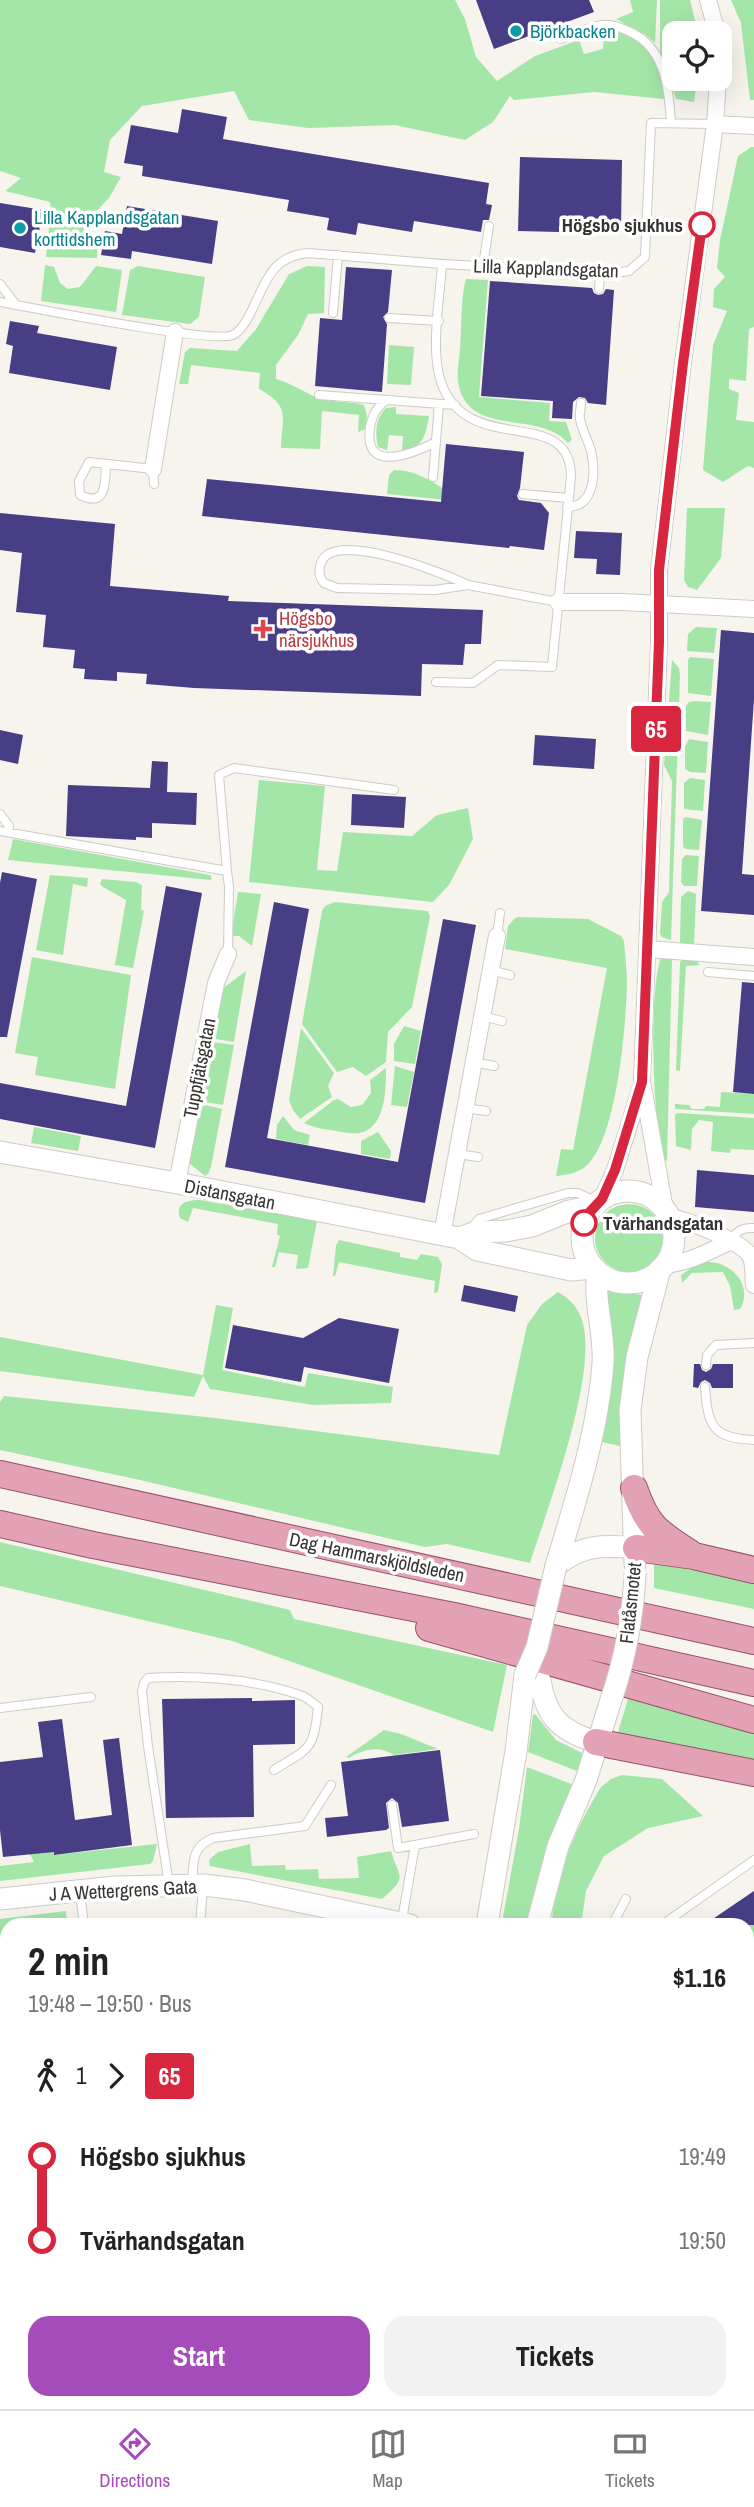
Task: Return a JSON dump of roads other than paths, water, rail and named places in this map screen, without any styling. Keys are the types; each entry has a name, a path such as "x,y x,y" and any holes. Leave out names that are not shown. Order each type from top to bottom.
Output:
{"main road":[{"name":"Dag Hammarskjöldsleden","path":"0,1474 754,1641"},
{"path":"635,1499 651,1524 664,1537 694,1556"},
{"path":"0,1524 450,1633 754,1720"},
{"path":"93,1545 454,1616 754,1683"},
{"path":"636,1561 694,1556 754,1570"},
{"path":"576,1601 754,1628"},
{"path":"596,1742 754,1773"}],"street":[{"path":"709,0 714,21"},
{"path":"667,1213 642,1082 659,570 717,91"},
{"path":"715,124 754,126"},
{"path":"154,477 176,332"},
{"path":"558,602 754,609"},
{"path":"456,1236 457,1154 496,936"},
{"path":"648,949 754,957"},
{"name":"Tuppfjätsgatan","path":"177,1183 216,983 228,954"},
{"path":"642,1082 615,1170 584,1223 582,1242 588,1261 596,1270 616,1282 630,1283 643,1280 662,1267 680,1264 729,1242"},
{"name":"Distansgatan","path":"0,1152 456,1236 532,1226 598,1202"},
{"path":"598,1202 615,1193 636,1192 649,1196 667,1213 714,1232 742,1248 750,1256 754,1285"},
{"name":"Flatåsmotet","path":"539,1918 558,1846 586,1780 629,1636 636,1561 630,1410 636,1357 662,1267 673,1242 673,1229 667,1213"},
{"name":"Distansgatan","path":"456,1236 477,1250 571,1270 596,1270"},
{"path":"488,1918 516,1751 533,1678 537,1647 591,1437 603,1362 603,1334 596,1270"},
{"path":"560,1560 578,1550 597,1546 636,1561"},
{"path":"533,1678 555,1720 573,1735 596,1742"},
{"name":"J A Wettergrens Gata","path":"0,1899 80,1890 198,1885 244,1890 355,1918"}],"lane":[{"path":"561,39 603,24 622,28 652,47 661,64 670,104 671,123 715,124"},
{"name":"Lilla Kapplandsgatan","path":"0,304 206,337 231,336 246,322 271,271 278,263 296,254 442,264 629,271 645,257 651,123 671,123"},
{"path":"483,266 489,226"},
{"path":"333,313 338,255"},
{"path":"436,682 472,683 498,665 552,667 570,462 560,445 549,438 486,426 467,417 455,405 439,374 437,356 442,264"},
{"path":"599,289 600,272"},
{"path":"0,285 16,305"},
{"path":"390,318 439,321"},
{"path":"319,395 455,405"},
{"path":"387,400 373,416 369,442 373,451 398,457 409,455 436,442"},
{"path":"523,494 568,503 575,507 584,503 592,488 593,462 580,419 581,403"},
{"path":"433,477 439,404"},
{"path":"106,464 104,492 100,497 79,495 79,481 89,462 106,464 154,477"},
{"path":"468,585 435,590 347,589 329,586 320,578 319,572 326,554 332,551 349,551 401,558 468,585 558,602"},
{"path":"228,954 229,887 219,775 234,768 394,790"},
{"path":"0,814 9,826 4,832 227,872"},
{"path":"496,936 500,913"},
{"path":"490,970 510,975"},
{"path":"708,972 754,976"},
{"path":"482,1016 502,1021"},
{"path":"473,1062 494,1066"},
{"path":"465,1108 486,1111"},
{"path":"457,1154 478,1157"},
{"path":"729,1242 744,1227 754,1228"},
{"path":"706,1365 707,1355 716,1345 754,1343"},
{"path":"705,1387 708,1419 720,1433 732,1439 754,1440"},
{"path":"169,1885 142,1691 148,1678 234,1681 303,1696 318,1707 316,1733 308,1750 274,1770"},
{"path":"0,1708 91,1697"},
{"path":"200,1918 195,1852 202,1843 214,1838 305,1826 331,1784"},
{"path":"392,1805 398,1848 474,1834"},
{"path":"407,1918 415,1845"},
{"path":"672,1918 754,1860"},
{"path":"80,1890 83,1918"},
{"path":"616,1918 626,1899"}],"place":[{"name":"Björkbacken","path":"516,31"},
{"name":"Högsbo sjukhus","path":"702,225"},
{"name":"Lilla Kapplandsgatan korttidshem","path":"20,228"},
{"name":"Högsbo närsjukhus","path":"263,629"},
{"name":"Tvärhandsgatan","path":"584,1223"}]}
